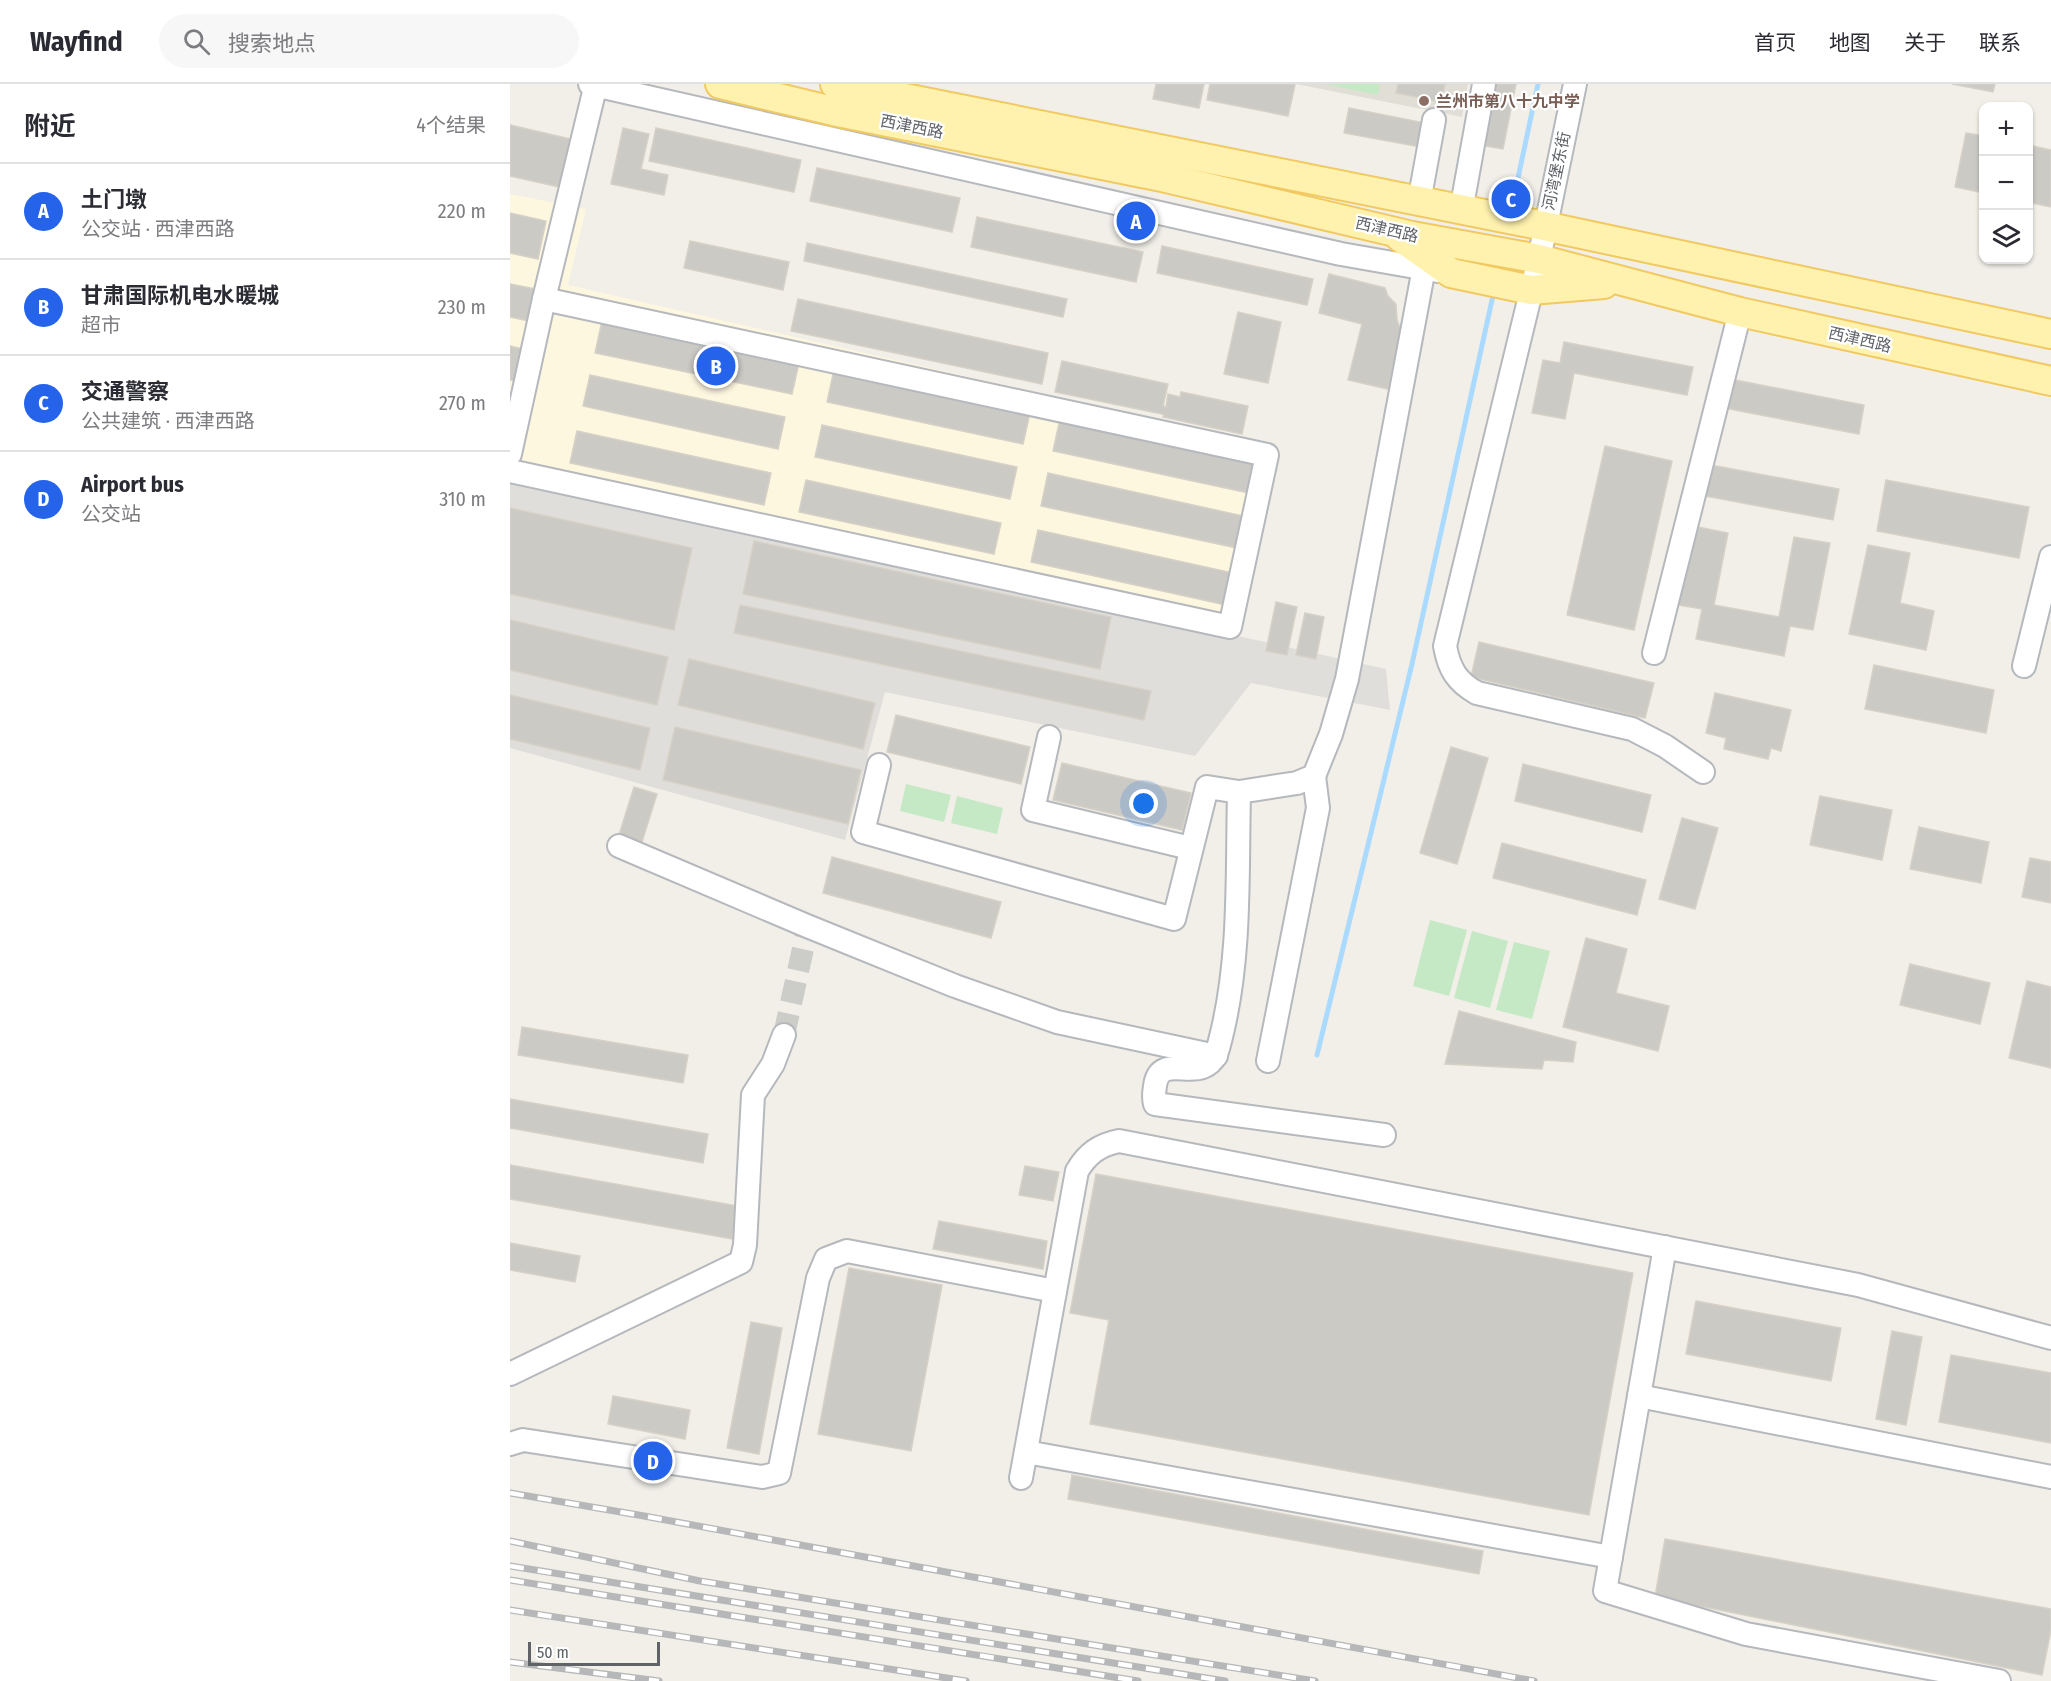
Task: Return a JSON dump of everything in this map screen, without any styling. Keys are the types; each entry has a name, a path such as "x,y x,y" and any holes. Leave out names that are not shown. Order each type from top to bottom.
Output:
{"main road":[{"name":"西津西路","path":"720,84 833,111 1162,177 1390,231 1532,258 1740,312 2051,381"},
{"name":"西津西路","path":"837,84 1538,226 2051,334"},
{"path":"1390,231 1438,271 1531,290 1626,282"}],"street":[{"path":"510,454 594,84 1341,254 1438,271 1347,680 1331,734 1314,776 1318,808 1268,1061"},
{"path":"1470,212 1484,84"},
{"name":"河湾堡东街","path":"1575,84 1538,226 1532,258 1531,290 1445,646 1454,674 1464,686 1477,693 1632,729 1665,746 1703,772"},
{"path":"1419,202 1434,120"},
{"path":"510,471 1230,627 1268,455 544,299"},
{"path":"1653,653 1740,312"},
{"path":"2024,666 2051,557"},
{"path":"1049,737 1033,810 1190,848"},
{"path":"879,765 863,832 1174,918 1207,788 1239,792 1297,783 1314,776"},
{"path":"1239,792 1236,950 1229,1005 1216,1056 1203,1067 1165,1069 1156,1077 1155,1104 1384,1135"},
{"path":"619,846 806,931 1056,1022 1216,1056"},
{"path":"510,1374 741,1262 745,1245 753,1095 773,1064 784,1035"},
{"path":"1021,1478 1077,1171 1090,1154 1108,1143 1119,1141 1858,1285 2051,1338"},
{"path":"1665,1247 1605,1591 1746,1634 1999,1681"},
{"path":"510,1444 523,1440 762,1478 779,1473 818,1278 826,1259 846,1251 1055,1291"},
{"path":"1639,1396 2051,1477"},
{"path":"1026,1452 1611,1557"}],"shaded area":[{"name":"兰州市第八十九中学","path":"1296,84 1468,84 1462,117"},
{"path":"510,194 586,209 568,285 1278,448 1236,635 510,474"},
{"path":"510,474 1386,669 1390,710 1251,683 1195,756 885,692 845,840 510,748"}],"green space":[{"path":"1325,84 1380,84 1378,95"},
{"path":"906,784 951,795 944,822 900,811"},
{"path":"957,796 1003,808 997,834 951,823"},
{"path":"1430,920 1467,930 1449,996 1413,986"},
{"path":"1472,931 1508,941 1490,1008 1454,998"},
{"path":"1514,942 1550,951 1532,1019 1496,1010"}],"building":[{"path":"1156,84 1204,84 1199,108 1153,99"},
{"path":"1210,84 1295,85 1288,116 1207,100"},
{"path":"1398,84 1445,84 1441,102 1396,93"},
{"path":"1492,84 1516,84 1503,149 1479,145"},
{"path":"1952,84 1995,84 1993,92"},
{"path":"1349,108 1425,123 1420,147 1344,133"},
{"path":"510,125 575,140 564,188 510,176"},
{"path":"623,128 649,134 641,169 668,175 664,195 611,184"},
{"path":"656,128 801,160 794,192 649,161"},
{"path":"1966,133 1979,135 1979,192 1955,187"},
{"path":"2033,146 2051,150 2051,207 2033,203"},
{"path":"817,168 960,198 952,232 810,201"},
{"path":"510,213 546,221 538,259 510,253"},
{"path":"977,217 1143,252 1136,282 971,247"},
{"path":"690,241 789,262 783,290 684,268"},
{"path":"807,243 1067,299 1063,317 804,261"},
{"path":"1162,246 1313,279 1307,305 1157,273"},
{"path":"1329,274 1385,288 1388,296 1396,304 1397,320 1402,333 1388,389 1348,380 1362,324 1319,313"},
{"path":"510,284 536,289 529,321 510,317"},
{"path":"798,299 1048,353 1042,384 791,331"},
{"path":"1238,312 1281,322 1268,383 1224,374"},
{"path":"602,321 799,363 792,394 595,353"},
{"path":"1564,342 1693,367 1687,395 1574,373 1565,419 1532,413 1543,360 1560,363"},
{"path":"510,346 523,349 516,381 510,380"},
{"path":"1062,361 1168,384 1163,406 1166,407 1168,394 1180,397 1181,392 1248,406 1242,434 1163,417 1162,414 1055,392"},
{"path":"834,370 1030,413 1023,444 827,402"},
{"path":"590,375 785,417 778,449 583,406"},
{"path":"1725,378 1864,405 1859,434 1719,407"},
{"path":"1060,419 1256,461 1249,493 1053,451"},
{"path":"822,425 1017,467 1010,499 815,457"},
{"path":"577,431 771,473 764,505 570,463"},
{"path":"1605,446 1672,461 1634,630 1567,615"},
{"path":"1711,465 1839,489 1833,520 1705,496"},
{"path":"1048,473 1243,516 1237,548 1041,506"},
{"path":"806,480 1001,523 994,554 799,512"},
{"path":"1886,480 2029,507 2019,558 1877,531"},
{"path":"510,508 692,548 674,630 510,594"},
{"path":"1693,526 1728,533 1714,605 1779,617 1794,537 1830,543 1813,630 1790,626 1784,656 1696,639 1702,609 1678,605"},
{"path":"1038,530 1233,573 1226,605 1031,562"},
{"path":"754,541 1111,617 1100,669 743,594"},
{"path":"1868,545 1910,553 1900,603 1934,611 1926,650 1849,634"},
{"path":"1276,602 1297,607 1287,655 1266,651"},
{"path":"740,605 1151,691 1144,720 734,633"},
{"path":"1305,613 1324,617 1316,659 1296,655"},
{"path":"510,620 668,657 657,705 510,670"},
{"path":"1479,642 1654,683 1645,718 1471,677"},
{"path":"689,659 875,703 863,749 678,705"},
{"path":"1874,665 1994,690 1986,733 1865,709"},
{"path":"1715,693 1791,710 1781,751 1771,748 1768,759 1724,749 1726,738 1706,733"},
{"path":"510,695 650,728 640,770 510,739"},
{"path":"896,715 1030,747 1021,784 887,752"},
{"path":"675,727 861,770 848,824 663,780"},
{"path":"1451,747 1488,758 1457,864 1420,853"},
{"path":"1062,763 1191,793 1182,830 1053,800"},
{"path":"1523,764 1651,795 1642,832 1515,801"},
{"path":"634,787 657,794 642,842 619,835"},
{"path":"1820,796 1892,810 1882,860 1810,845"},
{"path":"1682,818 1718,828 1695,909 1659,899"},
{"path":"1919,827 1989,842 1981,883 1910,869"},
{"path":"1502,843 1646,880 1637,915 1493,878"},
{"path":"832,857 1001,902 991,938 823,893"},
{"path":"2030,858 2051,862 2051,903 2022,897"},
{"path":"1586,938 1627,949 1616,993 1669,1006 1658,1051 1563,1027"},
{"path":"1910,964 1990,983 1980,1024 1900,1005"},
{"path":"2027,981 2051,987 2051,1068 2009,1058"},
{"path":"1459,1011 1576,1042 1573,1062 1544,1060 1542,1069 1445,1064"},
{"path":"522,1027 688,1055 683,1083 518,1055"},
{"path":"510,1099 708,1134 703,1163 510,1128"},
{"path":"510,1165 738,1206 732,1239 510,1199"},
{"path":"1025,1166 1059,1172 1053,1201 1019,1195"},
{"path":"1096,1174 1633,1273 1589,1515 1090,1424 1109,1320 1070,1313"},
{"path":"939,1221 1047,1241 1043,1269 933,1249"},
{"path":"510,1243 580,1256 575,1282 510,1270"},
{"path":"849,1268 942,1285 911,1451 818,1434"},
{"path":"1696,1301 1841,1328 1831,1381 1686,1354"},
{"path":"751,1322 782,1328 759,1454 727,1448"},
{"path":"1892,1331 1922,1337 1906,1425 1876,1419"},
{"path":"1951,1355 2051,1373 2051,1443 1939,1422"},
{"path":"613,1396 690,1410 685,1439 608,1424"},
{"path":"1072,1475 1483,1551 1479,1574 1068,1499"},
{"path":"1665,1539 2051,1609 2051,1630 2042,1675 1655,1597"}],"waterway":[{"path":"1511,211 1538,84"},
{"path":"1317,1055 1412,664 1494,291"}],"tunnel":[{"path":"784,1035 806,935"}],"railway":[{"path":"510,1493 1534,1681"},
{"path":"510,1541 700,1581 1315,1681"},
{"path":"510,1566 1225,1681"},
{"path":"510,1580 1138,1681"},
{"path":"510,1610 966,1681"},
{"path":"510,1662 659,1681"}],"place":[{"name":"兰州市第八十九中学","path":"1424,101"},
{"name":"交通警察","path":"1511,199"},
{"name":"土门墩","path":"1136,221"},
{"name":"甘肃国际机电水暖城","path":"716,366"},
{"name":"Airport bus","path":"653,1461"}]}
